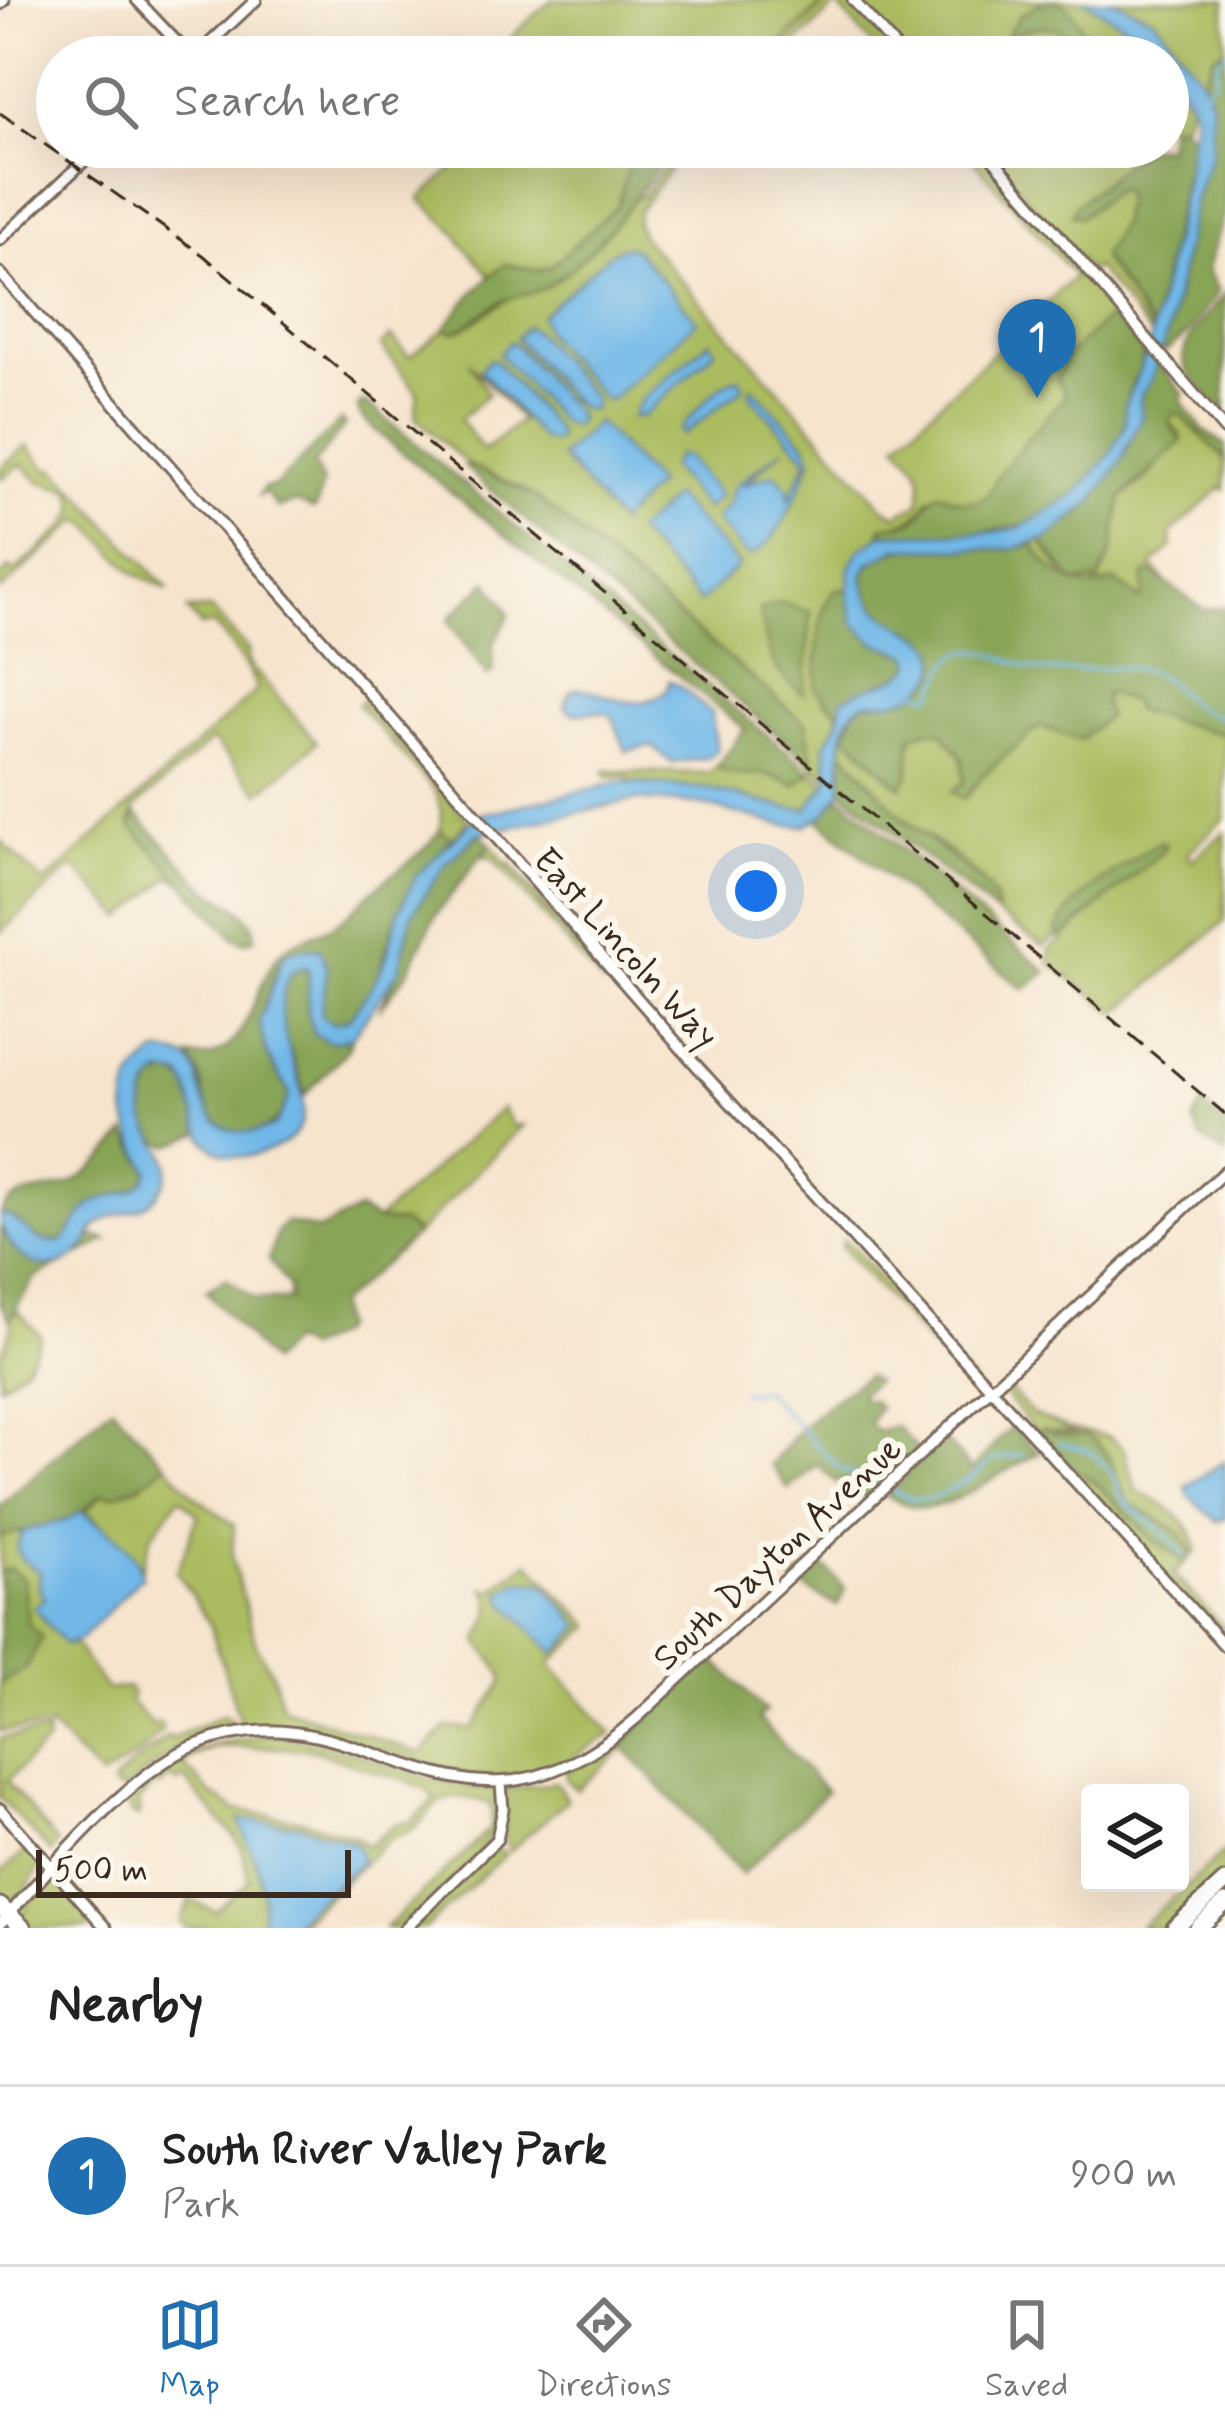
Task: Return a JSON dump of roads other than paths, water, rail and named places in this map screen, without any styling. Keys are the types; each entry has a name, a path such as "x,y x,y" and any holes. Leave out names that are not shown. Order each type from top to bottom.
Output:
{"highway":[{"path":"1175,1928 1225,1882"},
{"path":"1198,1928 1225,1903"},
{"path":"4,1914 22,1928"}],"main road":[{"path":"137,0 172,36"},
{"path":"216,36 256,0"},
{"path":"854,0 886,36"},
{"path":"0,240 77,168"},
{"path":"1001,168 1225,430"},
{"name":"East Lincoln Way","path":"0,273 467,808 989,1391 1225,1646"},
{"name":"South Dayton Avenue","path":"501,1784 554,1773 598,1751 1225,1171"},
{"path":"4,1914 157,1768 194,1746 263,1730 305,1734 446,1778 501,1784 503,1809 497,1839 405,1928"},
{"path":"0,1809 106,1928"},
{"path":"32,1890 53,1880 68,1885"}],"water":[{"path":"1084,0 1113,0 1155,19 1168,36 1136,32"},
{"path":"1189,62 1203,80 1212,104 1211,154 1195,197 1169,329 1140,397 1142,416 1120,463 1093,502 1049,538 1012,549 898,548 870,563 863,574 867,593 888,618 926,639 934,648 937,668 930,682 908,696 867,702 855,709 844,730 842,791 825,814 805,826 780,825 699,804 636,800 477,834 445,865 412,914 399,970 352,1037 332,1042 314,1034 308,1015 309,971 305,966 292,971 283,998 284,1026 303,1104 301,1125 286,1142 248,1156 220,1152 199,1129 181,1076 163,1074 149,1088 144,1110 168,1167 156,1196 143,1207 99,1224 84,1248 61,1264 35,1264 19,1254 5,1236 0,1214 40,1240 61,1242 92,1204 132,1190 145,1180 149,1171 128,1124 127,1093 132,1079 159,1053 174,1054 192,1064 208,1110 221,1125 248,1132 276,1125 290,1094 266,1053 259,1021 283,956 296,949 319,948 326,972 321,1016 333,1024 348,1020 385,961 399,910 417,875 478,815 620,782 709,789 807,809 829,780 825,744 839,721 842,700 898,677 913,663 908,654 875,643 854,623 848,597 850,568 859,550 883,534 998,532 1021,527 1074,496 1109,456 1125,426 1125,404 1148,351 1189,168 1194,117"},
{"path":"626,246 636,250 697,321 610,400 603,398 547,335 541,316 611,253"},
{"path":"526,327 534,330 592,396 591,410 579,408 516,338"},
{"path":"710,341 715,350 709,357 642,417 632,417 641,400"},
{"path":"510,342 575,412 574,426 562,423 499,354"},
{"path":"490,359 555,428 555,442 543,440 480,370"},
{"path":"740,378 743,388 683,435 680,429 707,399"},
{"path":"752,387 805,443 812,458 778,530 758,552 747,556 718,523 735,486 784,448 743,485 774,474 787,486 789,499 808,459 749,394"},
{"path":"597,422 657,484 619,523 561,457"},
{"path":"678,454 720,496 706,509 670,467"},
{"path":"674,496 739,565 700,602 636,532"},
{"path":"669,681 711,712 717,750 710,757 672,763 651,746 626,751 612,716 572,713 564,706 571,691 578,688 644,702 667,690"},
{"path":"1225,1461 1225,1519 1217,1521 1188,1495 1186,1487"},
{"path":"81,1511 126,1546 142,1576 80,1640 65,1645 34,1607 44,1599 40,1572 21,1559 17,1548 24,1531 67,1520"},
{"path":"521,1581 543,1583 581,1626 555,1654 505,1602 501,1593"},
{"path":"239,1820 300,1825 353,1842 362,1862 290,1928 261,1928 258,1868"}],"waterway":[{"path":"1205,90 1225,52"},
{"path":"916,691 931,696 952,659 963,652 981,651 1049,671 1147,671 1199,709 1225,719"},
{"path":"742,1392 764,1390 840,1469 881,1486"},
{"path":"1058,1443 1091,1451 1114,1476 1122,1499 1186,1557"},
{"path":"889,1489 912,1499 932,1499 970,1479 994,1459 1025,1455"}],"railway":[{"path":"0,113 36,138"},
{"path":"79,168 203,255 1225,1114"}],"place":[{"name":"South River Valley Park","path":"1037,398"}]}
